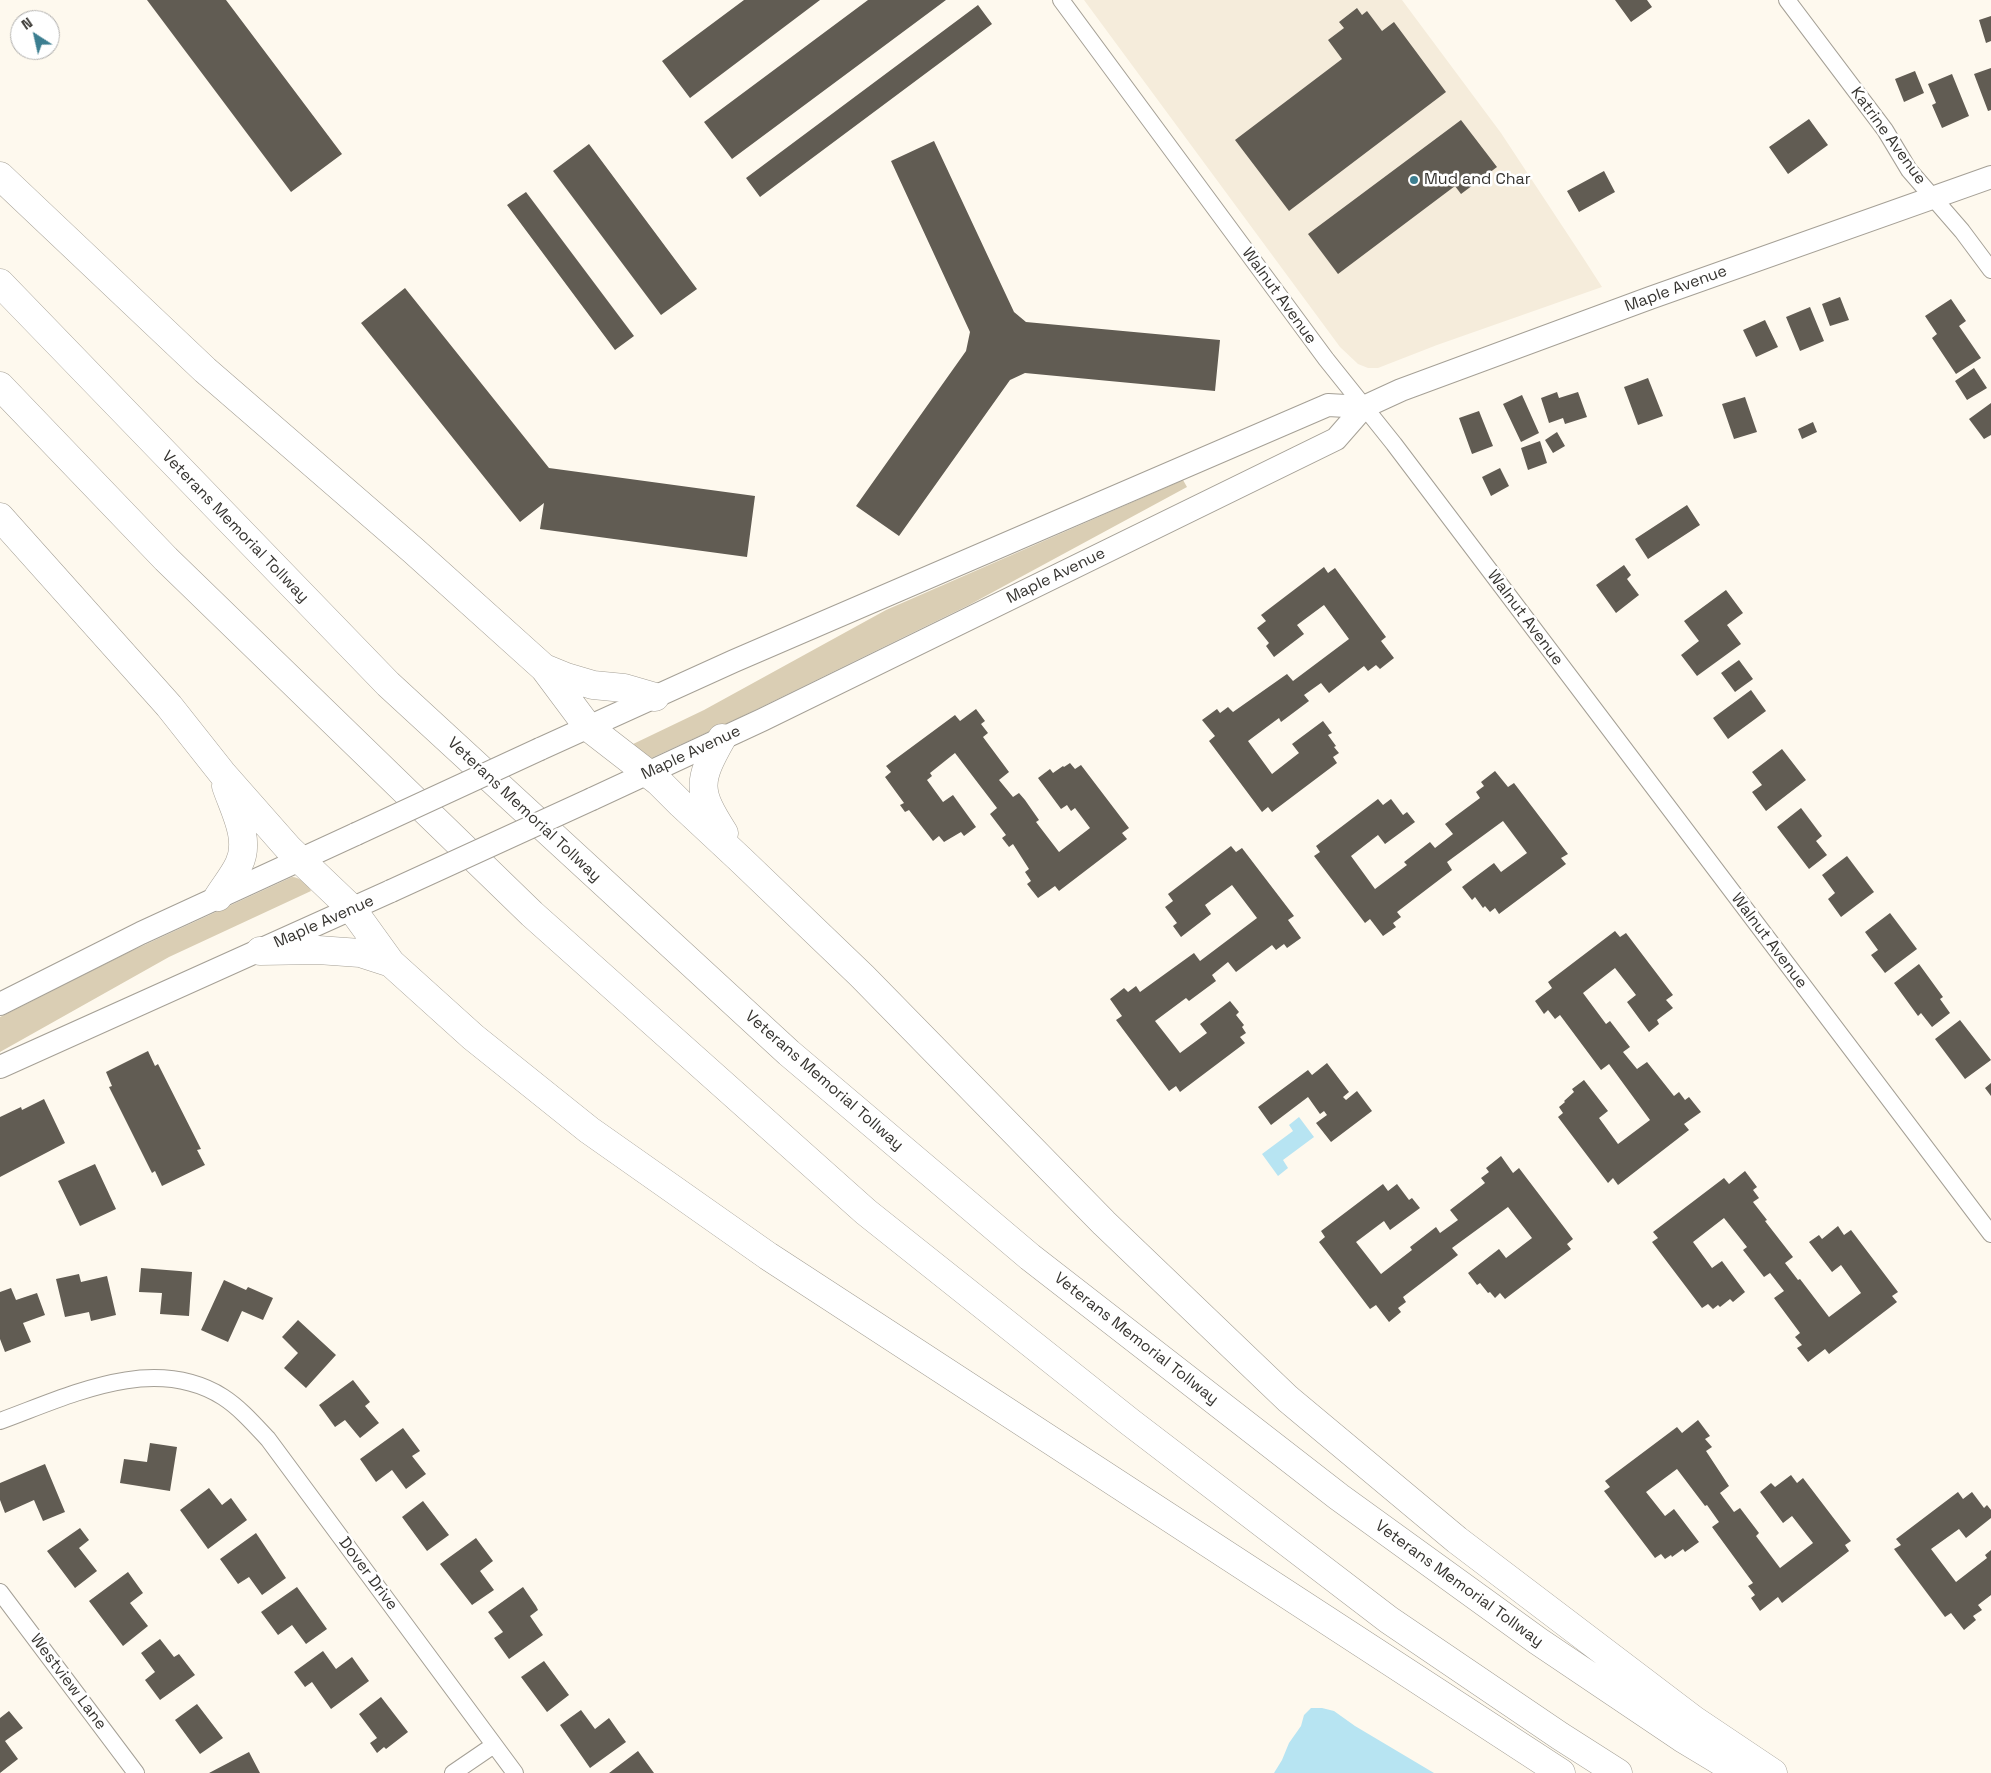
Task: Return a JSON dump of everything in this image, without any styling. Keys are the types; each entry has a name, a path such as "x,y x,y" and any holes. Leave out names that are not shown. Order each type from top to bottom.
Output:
{"highway":[{"path":"0,176 205,370 414,551 544,668 588,727 647,774 660,782 680,804 862,976 1104,1223 1288,1399 1464,1546 1694,1720 1773,1773"},
{"name":"Veterans Memorial Tollway","path":"0,283 388,684 790,1053 1030,1257 1339,1497 1538,1642 1682,1738 1740,1773"},
{"path":"0,386 166,559 532,914 866,1212 1130,1422 1389,1620 1618,1773"},
{"path":"0,517 168,706 222,773 288,849 352,909 391,963 473,1037 589,1130 760,1250 1561,1773"},
{"path":"544,668 584,682 624,688 655,697"},
{"path":"722,738 704,773 702,787 707,806 741,860"},
{"path":"218,897 240,863 244,847 241,829 222,773"},
{"path":"260,951 318,950 360,953 391,963"}],"main road":[{"name":"Maple Avenue","path":"0,1004 218,897 588,727 1086,508 1328,405 1364,406 1402,390 1650,298 1991,177"},
{"name":"Maple Avenue","path":"0,1068 352,909 722,738 1336,439 1364,406"}],"street":[{"name":"Walnut Avenue","path":"1061,0 1326,359 1364,406 1991,1234"},
{"name":"Katrine Avenue","path":"1787,0 1885,130 1910,170 1962,230 1991,270"},
{"name":"Dover Drive","path":"0,1421 123,1380 166,1377 185,1380 225,1398 268,1439 515,1773"},
{"name":"Westview Lane","path":"0,1592 136,1773"},
{"path":"453,1773 494,1745"}],"shaded area":[{"path":"1084,0 1402,0 1501,133 1602,287 1437,345 1378,368 1368,368 1358,364 1340,347"},
{"path":"1183,480 1187,487 969,605 741,717 647,760 631,745 704,710 886,610"},
{"path":"292,877 298,878 311,891 169,957 0,1052 0,1017 129,952"}],"water":[{"path":"1299,1117 1314,1137 1283,1160 1288,1168 1278,1176 1262,1154 1293,1131 1289,1125"},
{"path":"1311,1708 1334,1711 1355,1726 1434,1773 1274,1773 1289,1743 1301,1726 1304,1715"}],"building":[{"path":"147,0 226,0 342,154 291,192"},
{"path":"744,0 820,0 690,98 662,61"},
{"path":"868,0 946,0 732,159 704,122"},
{"path":"1615,0 1647,0 1652,7 1631,22"},
{"path":"978,5 992,24 760,197 746,178"},
{"path":"1357,8 1362,15 1367,11 1382,31 1394,22 1446,92 1289,211 1235,140 1342,59 1328,40 1344,28 1339,22"},
{"path":"1991,16 1991,41 1986,43 1979,20"},
{"path":"1991,68 1991,110 1988,111 1974,74"},
{"path":"1915,71 1924,93 1904,102 1895,79"},
{"path":"1952,74 1969,116 1942,128 1932,105 1936,103 1928,84"},
{"path":"1809,119 1828,145 1788,174 1769,147"},
{"path":"1461,120 1497,167 1461,194 1455,186 1338,274 1308,234"},
{"path":"934,141 1014,312 1026,322 1220,340 1215,391 1025,373 1010,380 899,536 856,506 966,351 970,332 891,161"},
{"path":"589,144 697,289 661,315 553,171"},
{"path":"1604,171 1615,192 1579,212 1567,191"},
{"path":"526,192 634,336 615,350 507,205"},
{"path":"405,288 549,468 755,496 747,557 540,529 544,503 520,522 361,323"},
{"path":"1840,297 1849,320 1830,326 1822,304"},
{"path":"1951,299 1966,321 1959,326 1981,358 1956,374 1932,338 1937,334 1925,316"},
{"path":"1810,307 1824,341 1800,351 1786,317"},
{"path":"1765,320 1778,347 1756,357 1743,330"},
{"path":"1974,368 1987,388 1967,400 1955,381"},
{"path":"1648,378 1663,416 1638,425 1624,387"},
{"path":"1557,392 1559,398 1578,392 1587,417 1565,424 1563,418 1549,423 1541,398"},
{"path":"1522,395 1539,433 1521,442 1503,404"},
{"path":"1745,397 1757,432 1734,439 1722,404"},
{"path":"1991,403 1991,435 1984,439 1969,419"},
{"path":"1479,411 1493,446 1472,454 1459,418"},
{"path":"1813,422 1817,432 1802,439 1798,429"},
{"path":"1557,432 1565,446 1553,453 1545,440"},
{"path":"1540,441 1547,463 1528,470 1521,448"},
{"path":"1500,468 1509,486 1491,496 1482,477"},
{"path":"1687,505 1700,525 1648,559 1635,539"},
{"path":"1624,565 1631,575 1627,579 1639,595 1616,613 1596,585"},
{"path":"1324,567 1328,573 1335,568 1386,637 1381,641 1394,658 1380,669 1376,665 1368,671 1364,666 1329,693 1321,683 1304,695 1309,701 1281,722 1279,718 1248,741 1272,774 1299,753 1292,744 1323,721 1332,733 1328,735 1339,753 1333,757 1337,763 1272,812 1268,807 1262,812 1209,741 1215,736 1202,720 1217,709 1220,713 1228,707 1233,712 1287,674 1293,681 1349,639 1324,605 1297,625 1304,634 1274,657 1266,646 1269,643 1257,628 1266,621 1261,615"},
{"path":"1726,590 1743,613 1727,625 1741,644 1697,676 1681,655 1699,641 1684,621"},
{"path":"1739,660 1753,679 1735,692 1721,673"},
{"path":"1751,690 1766,711 1728,739 1713,718"},
{"path":"976,709 985,721 981,724 988,733 983,737 1009,772 999,780 1013,797 1019,793 1025,800 1039,820 1036,822 1059,852 1090,828 1075,808 1071,811 1067,805 1061,809 1038,778 1050,769 1053,773 1070,763 1075,769 1081,765 1129,828 1122,833 1127,839 1059,891 1055,886 1038,898 1027,884 1031,881 1025,872 1029,869 1013,844 1009,847 1002,838 1006,835 990,814 997,808 955,753 930,773 932,776 927,780 943,802 953,795 976,827 964,836 961,832 944,842 939,836 933,841 909,810 905,812 900,805 904,803 885,777 891,772 886,766 955,715 960,721"},
{"path":"1782,749 1806,780 1766,811 1752,792 1762,785 1752,772"},
{"path":"1495,771 1508,787 1514,783 1568,854 1561,858 1566,864 1499,914 1495,908 1490,912 1485,906 1483,908 1475,897 1472,900 1462,887 1494,863 1501,872 1527,853 1503,821 1447,862 1452,870 1397,912 1401,917 1393,923 1396,927 1383,936 1370,919 1365,923 1314,856 1320,852 1316,846 1378,799 1383,805 1391,799 1403,815 1407,812 1415,822 1385,844 1378,835 1351,856 1375,889 1407,865 1404,862 1430,842 1435,848 1453,834 1445,824 1480,798 1476,792 1484,786 1481,782"},
{"path":"1801,808 1822,836 1816,841 1827,855 1809,869 1777,827"},
{"path":"1231,846 1236,852 1242,848 1294,916 1288,920 1301,938 1287,948 1284,944 1276,950 1272,945 1236,972 1228,962 1212,975 1216,981 1189,1001 1186,998 1155,1021 1180,1053 1207,1033 1200,1024 1230,1001 1239,1012 1236,1015 1244,1025 1242,1027 1246,1033 1240,1037 1245,1043 1180,1092 1176,1086 1169,1091 1116,1020 1122,1016 1110,999 1124,988 1128,992 1136,986 1140,992 1194,953 1200,961 1257,918 1232,885 1205,905 1211,914 1181,937 1173,926 1177,923 1165,907 1173,901 1168,894"},
{"path":"1847,856 1874,892 1841,917 1828,899 1835,893 1822,875"},
{"path":"1890,913 1917,949 1885,973 1871,955 1878,950 1865,932"},
{"path":"1615,931 1620,937 1626,933 1673,995 1666,1000 1673,1008 1657,1020 1659,1024 1649,1032 1627,1002 1636,995 1615,968 1583,993 1606,1024 1610,1021 1630,1047 1623,1052 1637,1069 1647,1062 1674,1096 1679,1092 1685,1100 1689,1097 1701,1112 1684,1124 1689,1130 1618,1185 1613,1178 1608,1183 1558,1117 1563,1113 1559,1107 1574,1092 1572,1089 1584,1080 1608,1111 1599,1118 1618,1144 1650,1120 1609,1064 1601,1070 1560,1015 1555,1019 1548,1010 1544,1014 1535,1001 1552,988 1548,982"},
{"path":"1919,964 1943,997 1940,999 1950,1013 1932,1027 1921,1013 1918,1016 1894,983"},
{"path":"1960,1020 1991,1060 1965,1079 1935,1039"},
{"path":"148,1051 155,1066 158,1064 201,1149 197,1150 205,1165 162,1186 155,1171 152,1173 109,1087 112,1086 106,1072"},
{"path":"1327,1063 1349,1092 1343,1097 1346,1100 1357,1091 1372,1111 1331,1142 1316,1123 1327,1115 1324,1111 1320,1114 1308,1097 1271,1125 1258,1107 1308,1070 1312,1075"},
{"path":"1991,1083 1991,1096 1985,1088"},
{"path":"44,1099 65,1143 0,1177 0,1117 21,1107 22,1110"},
{"path":"1501,1156 1513,1173 1519,1168 1573,1239 1567,1244 1571,1249 1505,1299 1500,1293 1495,1298 1480,1283 1477,1285 1468,1273 1499,1249 1506,1258 1532,1238 1508,1207 1452,1248 1458,1255 1403,1297 1406,1302 1398,1308 1401,1312 1389,1322 1376,1305 1370,1309 1319,1242 1325,1237 1321,1231 1383,1184 1388,1191 1397,1184 1409,1200 1412,1198 1420,1208 1390,1230 1384,1221 1356,1242 1381,1274 1412,1250 1410,1247 1436,1227 1440,1233 1458,1220 1450,1210 1485,1183 1481,1178 1489,1172 1486,1168"},
{"path":"95,1164 116,1209 80,1226 58,1181"},
{"path":"1745,1171 1757,1187 1753,1190 1759,1198 1753,1202 1793,1257 1785,1263 1798,1280 1800,1279 1829,1317 1861,1293 1841,1265 1832,1272 1809,1242 1819,1235 1822,1239 1838,1226 1844,1235 1851,1230 1898,1292 1892,1296 1897,1302 1829,1354 1825,1349 1808,1362 1797,1348 1802,1345 1795,1337 1800,1333 1774,1298 1784,1291 1770,1273 1764,1277 1743,1250 1747,1247 1724,1218 1693,1242 1712,1268 1722,1261 1745,1292 1733,1302 1730,1299 1720,1307 1718,1305 1713,1309 1708,1304 1702,1308 1652,1242 1658,1238 1653,1232 1724,1178 1729,1184"},
{"path":"141,1268 192,1272 189,1316 160,1314 162,1293 139,1292"},
{"path":"79,1274 81,1282 107,1276 116,1315 91,1321 89,1312 65,1317 56,1279"},
{"path":"224,1280 246,1290 248,1287 273,1298 263,1320 242,1311 228,1342 201,1330"},
{"path":"11,1288 16,1300 37,1293 45,1315 23,1323 31,1342 5,1352 0,1339 0,1292"},
{"path":"298,1320 336,1355 306,1388 284,1368 298,1353 282,1337"},
{"path":"353,1380 370,1402 365,1406 379,1423 360,1438 345,1420 335,1427 319,1405"},
{"path":"1698,1420 1710,1436 1705,1439 1712,1447 1706,1451 1729,1486 1720,1493 1734,1512 1740,1508 1759,1533 1756,1536 1780,1568 1813,1543 1792,1516 1783,1523 1760,1492 1771,1483 1775,1487 1791,1475 1797,1483 1803,1478 1851,1541 1845,1545 1849,1551 1782,1603 1778,1597 1760,1611 1751,1598 1755,1595 1748,1586 1753,1583 1712,1527 1719,1522 1677,1469 1646,1492 1665,1516 1674,1509 1699,1542 1685,1552 1683,1549 1672,1557 1671,1555 1665,1559 1661,1554 1655,1558 1604,1491 1610,1487 1605,1481 1677,1427 1682,1433"},
{"path":"403,1428 420,1451 412,1456 426,1474 406,1489 392,1470 376,1482 360,1459"},
{"path":"150,1443 177,1447 170,1491 120,1483 124,1459 147,1462"},
{"path":"45,1464 65,1512 43,1521 34,1500 5,1513 0,1500 0,1483"},
{"path":"209,1488 222,1505 231,1498 247,1520 208,1549 180,1510"},
{"path":"1958,1492 1963,1499 1972,1492 1984,1508 1987,1505 1991,1510 1991,1518 1966,1538 1959,1529 1931,1549 1956,1582 1987,1558 1985,1555 1991,1550 1991,1595 1978,1605 1982,1610 1973,1616 1976,1620 1964,1630 1951,1613 1945,1617 1894,1549 1901,1545 1896,1539"},
{"path":"423,1501 449,1535 427,1551 402,1517"},
{"path":"80,1528 89,1540 79,1548 97,1571 75,1588 47,1551"},
{"path":"256,1533 286,1578 262,1595 249,1577 238,1584 220,1559"},
{"path":"476,1538 493,1561 480,1571 494,1590 472,1605 440,1564"},
{"path":"128,1572 143,1593 130,1603 148,1626 123,1646 89,1601"},
{"path":"297,1587 327,1629 306,1644 292,1625 278,1635 261,1612"},
{"path":"523,1587 538,1610 530,1616 543,1635 509,1659 494,1638 503,1632 488,1612"},
{"path":"160,1639 174,1657 179,1654 195,1675 160,1700 145,1680 155,1672 141,1653"},
{"path":"323,1651 336,1669 352,1657 369,1681 331,1709 312,1682 305,1687 294,1672"},
{"path":"544,1661 569,1695 547,1712 521,1677"},
{"path":"381,1697 408,1732 386,1749 384,1747 377,1753 370,1743 377,1738 359,1714"},
{"path":"197,1704 223,1738 200,1754 175,1720"},
{"path":"581,1710 595,1729 609,1718 626,1742 590,1768 560,1725"},
{"path":"9,1711 23,1728 5,1741 18,1759 0,1773 0,1718"},
{"path":"638,1751 654,1773 609,1773"},
{"path":"249,1752 260,1773 209,1773"}],"place":[{"name":"Mud and Char","path":"1414,180"}]}
